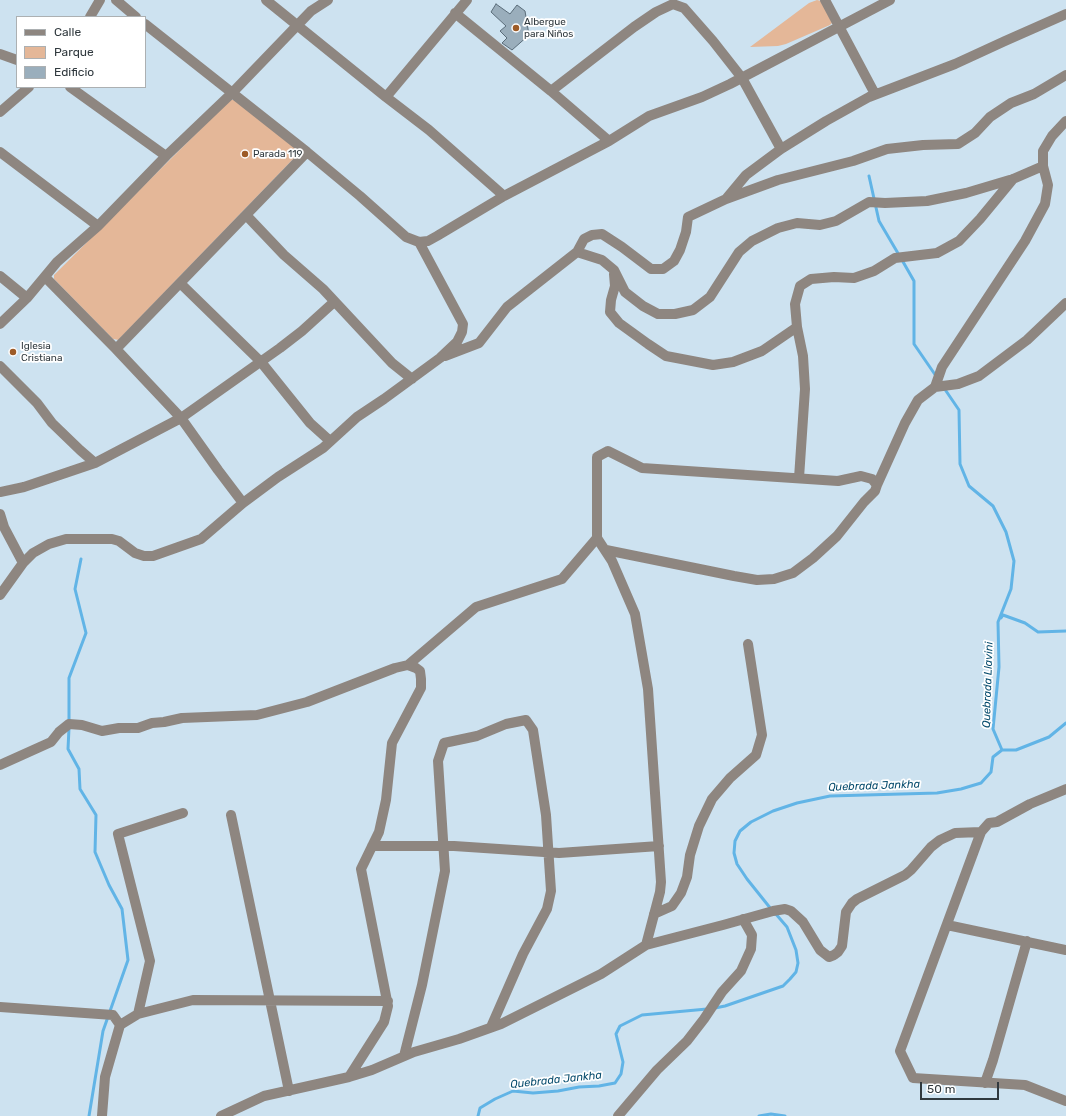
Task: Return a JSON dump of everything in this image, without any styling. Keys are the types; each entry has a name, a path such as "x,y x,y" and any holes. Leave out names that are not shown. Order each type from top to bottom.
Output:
{"street":[{"path":"91,16 100,0"},
{"path":"116,0 135,16"},
{"path":"266,0 429,130 504,196"},
{"path":"0,324 27,298 57,262 98,226 311,11 328,0"},
{"path":"386,97 455,12 467,0"},
{"path":"825,0 875,94"},
{"path":"146,25 307,152 406,237 420,242 428,241 504,196 608,141 649,116 702,97 742,78 838,26 890,0"},
{"path":"551,91 656,12 673,4 687,4 742,78 781,149"},
{"path":"455,12 551,91 608,141"},
{"path":"726,199 746,175 781,149 826,121 875,94 948,67 1066,14"},
{"path":"0,54 16,60"},
{"path":"440,358 479,343 507,307 578,252 584,239 592,235 602,234 651,269 663,269 674,261 680,250 686,232 688,217 726,199 778,180 853,161 887,149 922,145 958,144 975,133 990,118 1011,103 1034,94 1066,75"},
{"path":"0,112 29,88"},
{"path":"71,88 166,156"},
{"path":"935,387 942,367 1025,241 1045,204 1048,186 1043,166 1042,151 1052,136 1066,121"},
{"path":"0,152 98,226"},
{"path":"116,349 307,152"},
{"path":"578,252 602,260 614,270 625,292 643,306 658,314 675,314 693,310 710,297 739,252 752,241 778,228 797,223 820,225 836,221 869,202 885,203 927,201 966,193 1012,179 1043,166"},
{"path":"799,478 805,389 803,356 797,327 795,304 800,286 811,279 834,277 854,278 874,270 895,258 937,253 959,241 980,219 1012,179"},
{"path":"246,215 284,255 323,289 392,363 412,378"},
{"path":"0,595 23,563 33,553 49,544 66,539 112,538 119,541 135,554 153,556 201,539 216,528 243,503 278,477 322,448 357,417 440,358 457,342 462,332 463,324 420,242"},
{"path":"614,270 615,286 611,300 610,312 619,322 666,356 713,365 733,362 762,351 797,327"},
{"path":"0,276 27,298"},
{"path":"45,277 181,418 243,503"},
{"path":"180,283 261,362 310,423 330,441"},
{"path":"0,492 24,487 95,463 181,418 261,362 302,331 334,302"},
{"path":"606,550 757,580 774,579 793,573 813,558 837,536 864,502 875,491 905,423 918,400 935,387 958,384 979,376 1027,340 1066,303"},
{"path":"0,366 37,403 52,422 95,463"},
{"path":"646,945 660,892 661,882 660,846 656,818 648,689 635,614 615,566 597,538 597,457 608,451 642,468 838,481 861,476 872,479 877,485"},
{"path":"0,514 4,527 23,563"},
{"path":"0,765 51,742 69,724 82,725 102,731 119,728 138,728 152,723 182,718 257,715 307,702 370,677 408,665 476,607 562,579 597,538"},
{"path":"654,914 672,906 681,893 687,877 690,855 699,826 712,799 730,778 756,754 762,736 748,644"},
{"path":"350,1078 384,1022 388,1006 361,869 379,832 386,800 392,743 421,688 420,671 408,665"},
{"path":"404,1056 438,913 445,871 438,761 444,743 477,736 506,724 526,720 533,730 546,816 551,891 548,909 523,954 491,1028"},
{"path":"1066,789 1030,804 997,822 989,823 982,832 900,1051 913,1078 1025,1085 1066,1101"},
{"path":"138,1014 150,961 118,834 183,813"},
{"path":"231,815 289,1091"},
{"path":"221,1116 264,1096 350,1078 414,1052 459,1039 501,1024 601,974 646,945 773,911 785,909 791,911 803,922 820,950 829,957 838,952 842,946 846,912 852,903 857,899 905,875 931,847 940,840 955,833 982,832"},
{"path":"372,846 444,846 559,854 660,846"},
{"path":"618,1116 657,1070 687,1041 722,992 741,971 751,949 752,935 743,920"},
{"path":"947,925 1066,950"},
{"path":"985,1083 993,1060 1026,941"},
{"path":"102,1116 104,1077 120,1025 138,1014 193,1000 388,1001"},
{"path":"0,1007 113,1014 120,1025"}],"green space":[{"path":"817,0 821,1 833,22 830,25 786,44 778,46 750,47 809,3"},
{"path":"230,100 234,100 297,148 299,153 119,340 113,339 54,279 54,275"}],"building":[{"name":"Albergue para Niños","path":"496,4 510,14 517,5 525,11 529,35 512,50 502,43 507,38 500,31 506,26 491,12"}],"waterway":[{"path":"869,176 879,221 899,255"},
{"path":"902,260 914,281 914,344 936,376"},
{"path":"944,388 959,410 960,464 969,486 993,506 1006,532 1014,561 1011,589 998,622"},
{"path":"69,722 69,678 86,633 75,589 81,559"},
{"name":"Quebrada Llavini","path":"1001,618 1003,615 1025,623 1038,632 1066,631"},
{"name":"Quebrada Llavini","path":"998,622 999,667 993,729 1002,750"},
{"name":"Quebrada Jankha","path":"771,909 737,864 734,853 735,841 740,831 751,822 773,811 797,803 830,796 937,793 961,789 981,783 991,772 993,757 1002,750 1016,750 1049,737 1066,723"},
{"path":"69,728 68,749 79,769 80,789 96,815 95,852 109,885 122,909 128,960 103,1031 89,1116"},
{"name":"Quebrada Jankha","path":"715,1008 783,986 796,972 798,963 796,950 787,927 775,913"},
{"name":"Quebrada Jankha","path":"478,1116 480,1108 513,1091 533,1093 615,1083 621,1074 623,1062 616,1034 620,1026 642,1015 707,1009"},
{"path":"759,1116 771,1114 785,1116"}],"place":[{"name":"Albergue para Niños","path":"516,28"},
{"name":"Parada 119","path":"245,154"},
{"name":"Iglesia Cristiana","path":"13,352"}]}
